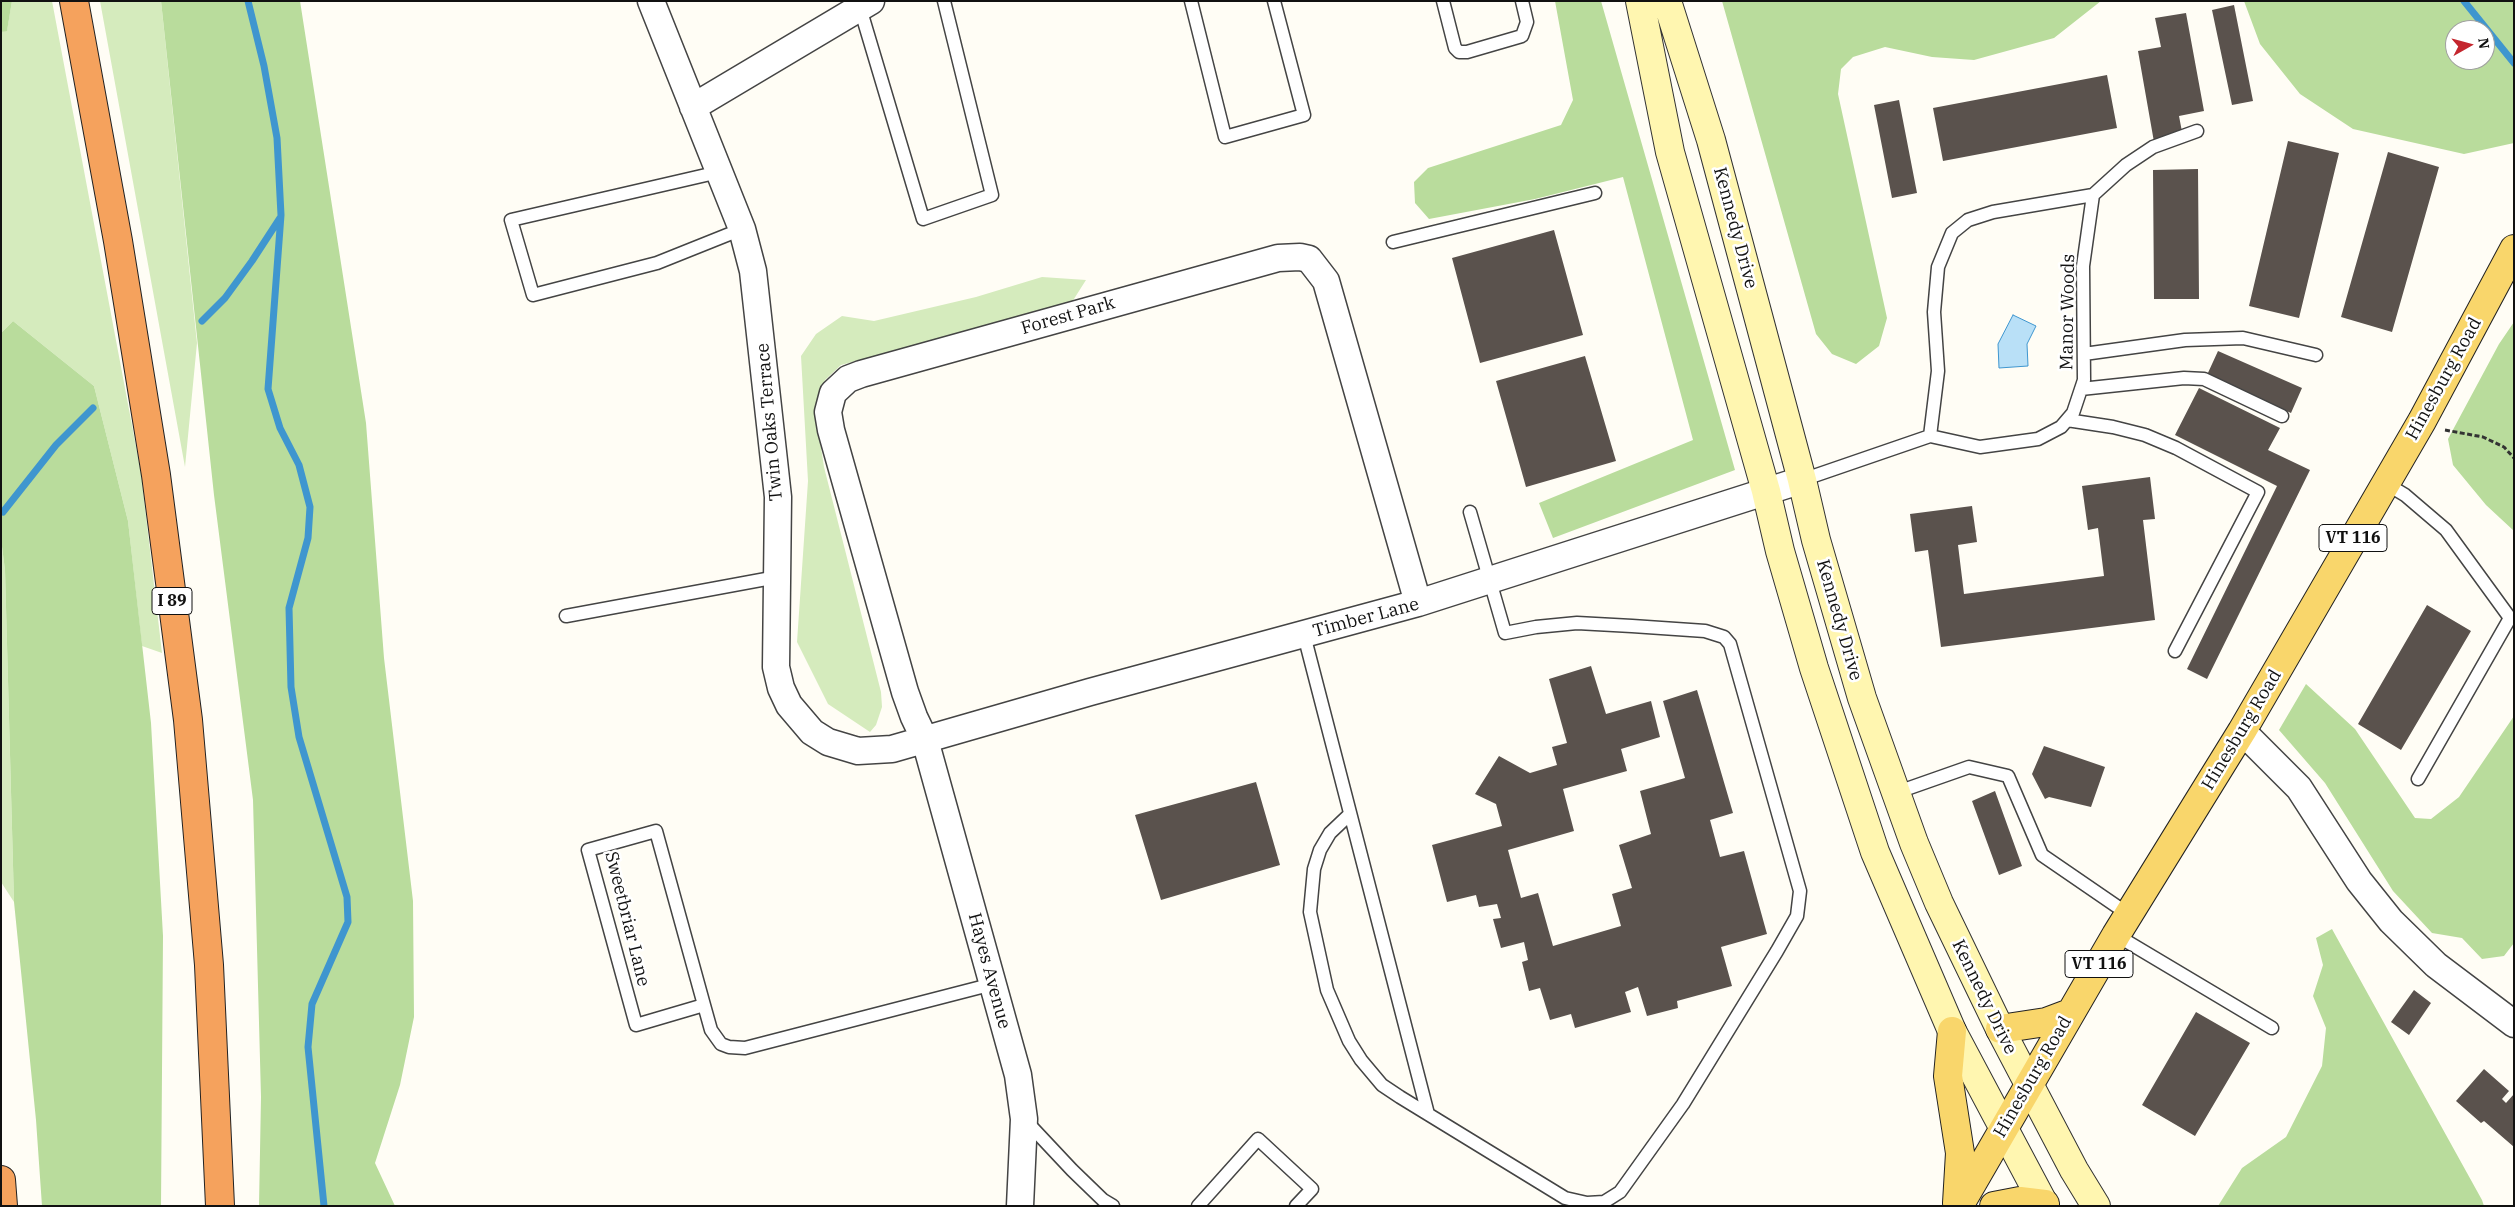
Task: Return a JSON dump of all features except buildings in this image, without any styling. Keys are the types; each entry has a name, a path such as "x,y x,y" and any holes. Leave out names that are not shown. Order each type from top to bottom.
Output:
{"highway":[{"name":"I 89","path":"74,1 118,241 156,475 188,720 209,965 220,1206"},
{"path":"1,1180 3,1206"}],"main road":[{"name":"Kennedy Drive","path":"1640,1 1670,152 1814,668 1874,852 1952,1031 2045,1205"},
{"name":"Kennedy Drive","path":"1667,1 1711,140 1802,480 1816,540 1862,698 1896,794 1939,903 2000,1030 2028,1085 2096,1206"},
{"name":"Hinesburg Road","path":"1958,1206 2122,925 2242,731 2479,317 2514,249"},
{"path":"2000,1030 2046,1022 2070,1013"},
{"path":"1952,1031 1948,1076 1960,1153 1958,1206"},
{"path":"1994,1206 2020,1201 2045,1205"}],"street":[{"name":"Twin Oaks Terrace","path":"651,1 742,229 757,289 776,469 776,667 781,688 801,721 828,742 858,751 892,749 925,740"},
{"path":"693,107 866,5"},
{"name":"Forest Park","path":"925,740 905,692 828,422 833,393 848,379 862,374 1278,258 1300,257 1309,259 1326,281 1418,604"},
{"name":"Timber Lane","path":"925,740 1090,692 1418,604 1802,480"},
{"path":"2242,731 2298,788 2359,881 2391,921 2436,965 2514,1024"},
{"name":"Hayes Avenue","path":"925,740 1018,1075 1024,1119 1024,1156 1020,1206"}],"lane":[{"path":"866,5 923,219 992,195 944,1"},
{"path":"1191,1 1225,136 1304,115 1274,1"},
{"path":"1443,1 1455,48 1458,52 1467,52 1522,36 1526,30 1527,22 1522,1"},
{"path":"1802,480 1930,436 1938,371 1934,312 1938,267 1952,233 1968,220 1994,212 2093,195 2126,165 2153,147 2197,131"},
{"path":"719,172 511,220 533,295 657,263 742,229"},
{"path":"1393,242 1595,194"},
{"name":"Manor Woods","path":"1930,436 1980,446 2038,439 2061,427 2073,413 2084,380 2083,266 2093,195"},
{"path":"2084,354 2185,340 2242,338 2316,355"},
{"path":"2081,389 2184,378 2204,379 2282,416"},
{"path":"2067,420 2113,427 2145,435 2176,448 2258,492 2174,651"},
{"path":"2385,483 2405,495 2446,530 2510,618 2418,779"},
{"path":"1350,814 1330,833 1320,850 1314,868 1310,912 1322,971 1337,1014 1361,1060 1382,1085 1565,1198 1586,1203 1604,1202 1620,1192 1683,1104 1777,951 1797,916 1800,891 1730,644 1724,637 1705,631 1577,623 1536,627 1505,633 1470,512"},
{"path":"566,616 777,576"},
{"path":"1304,635 1428,1114"},
{"path":"1896,794 1969,768 2008,776 2042,855 2122,925 2272,1028"},
{"name":"Sweetbriar Lane","path":"704,1005 636,1025 588,850 656,831 711,1030 721,1044 729,1047 745,1048 993,984"},
{"path":"1024,1119 1072,1170 1103,1200 1113,1206"},
{"path":"1198,1206 1258,1139 1312,1189 1296,1206"}],"path":[{"path":"2442,429 2483,437 2504,447 2514,458"}],"green space":[{"path":"1,1 12,1 7,31 1,32"},
{"path":"12,1 52,1 141,473 162,653 142,646 128,521 94,386 13,321 1,333 1,32 7,30"},
{"path":"100,1 161,1 197,343 185,467"},
{"path":"161,1 300,1 366,423 384,658 413,901 414,1017 400,1085 375,1163 395,1206 259,1206 261,1097 253,800 214,495"},
{"path":"1555,1 1601,1 1735,470 1553,538 1539,503 1693,440 1623,177 1535,199 1429,219 1415,203 1414,182 1428,168 1561,125 1573,100"},
{"path":"1722,1 2101,1 2054,38 1974,60 1932,57 1885,47 1853,57 1841,69 1838,94 1887,318 1879,346 1856,364 1832,354 1816,334"},
{"path":"2244,1 2514,1 2514,143 2464,154 2353,129 2300,94 2260,44"},
{"path":"1042,277 1086,280 1072,302 841,365 825,380 818,398 817,422 824,467 881,692 882,707 876,725 870,732 828,704 797,642 808,481 801,356 816,334 842,316 874,321 976,297"},
{"path":"13,321 94,386 128,521 151,723 163,936 161,1206 42,1206 36,1120 14,902 5,570 1,539 1,333"},
{"path":"2514,322 2514,531 2486,505 2453,465 2448,439 2499,344"},
{"path":"1,539 5,570 14,902 1,882"},
{"path":"2306,684 2355,729 2415,818 2431,819 2459,797 2514,716 2514,943 2504,956 2482,959 2462,938 2432,933 2393,891 2325,783 2279,730"},
{"path":"2332,929 2484,1206 2218,1206 2242,1168 2286,1137 2322,1066 2326,1028 2313,996 2323,965 2316,938"}],"water":[{"path":"2013,315 2036,326 2027,344 2028,366 1999,368 1998,344"}],"waterway":[{"path":"248,1 264,66 277,138 281,215 268,389 280,428 299,465 310,507 308,538 289,608 291,687 299,737 347,897 348,922 312,1004 308,1047 324,1206"},
{"path":"2464,1 2514,63"},
{"path":"202,321 225,298 280,218"},
{"path":"3,512 56,445 93,408"}]}
